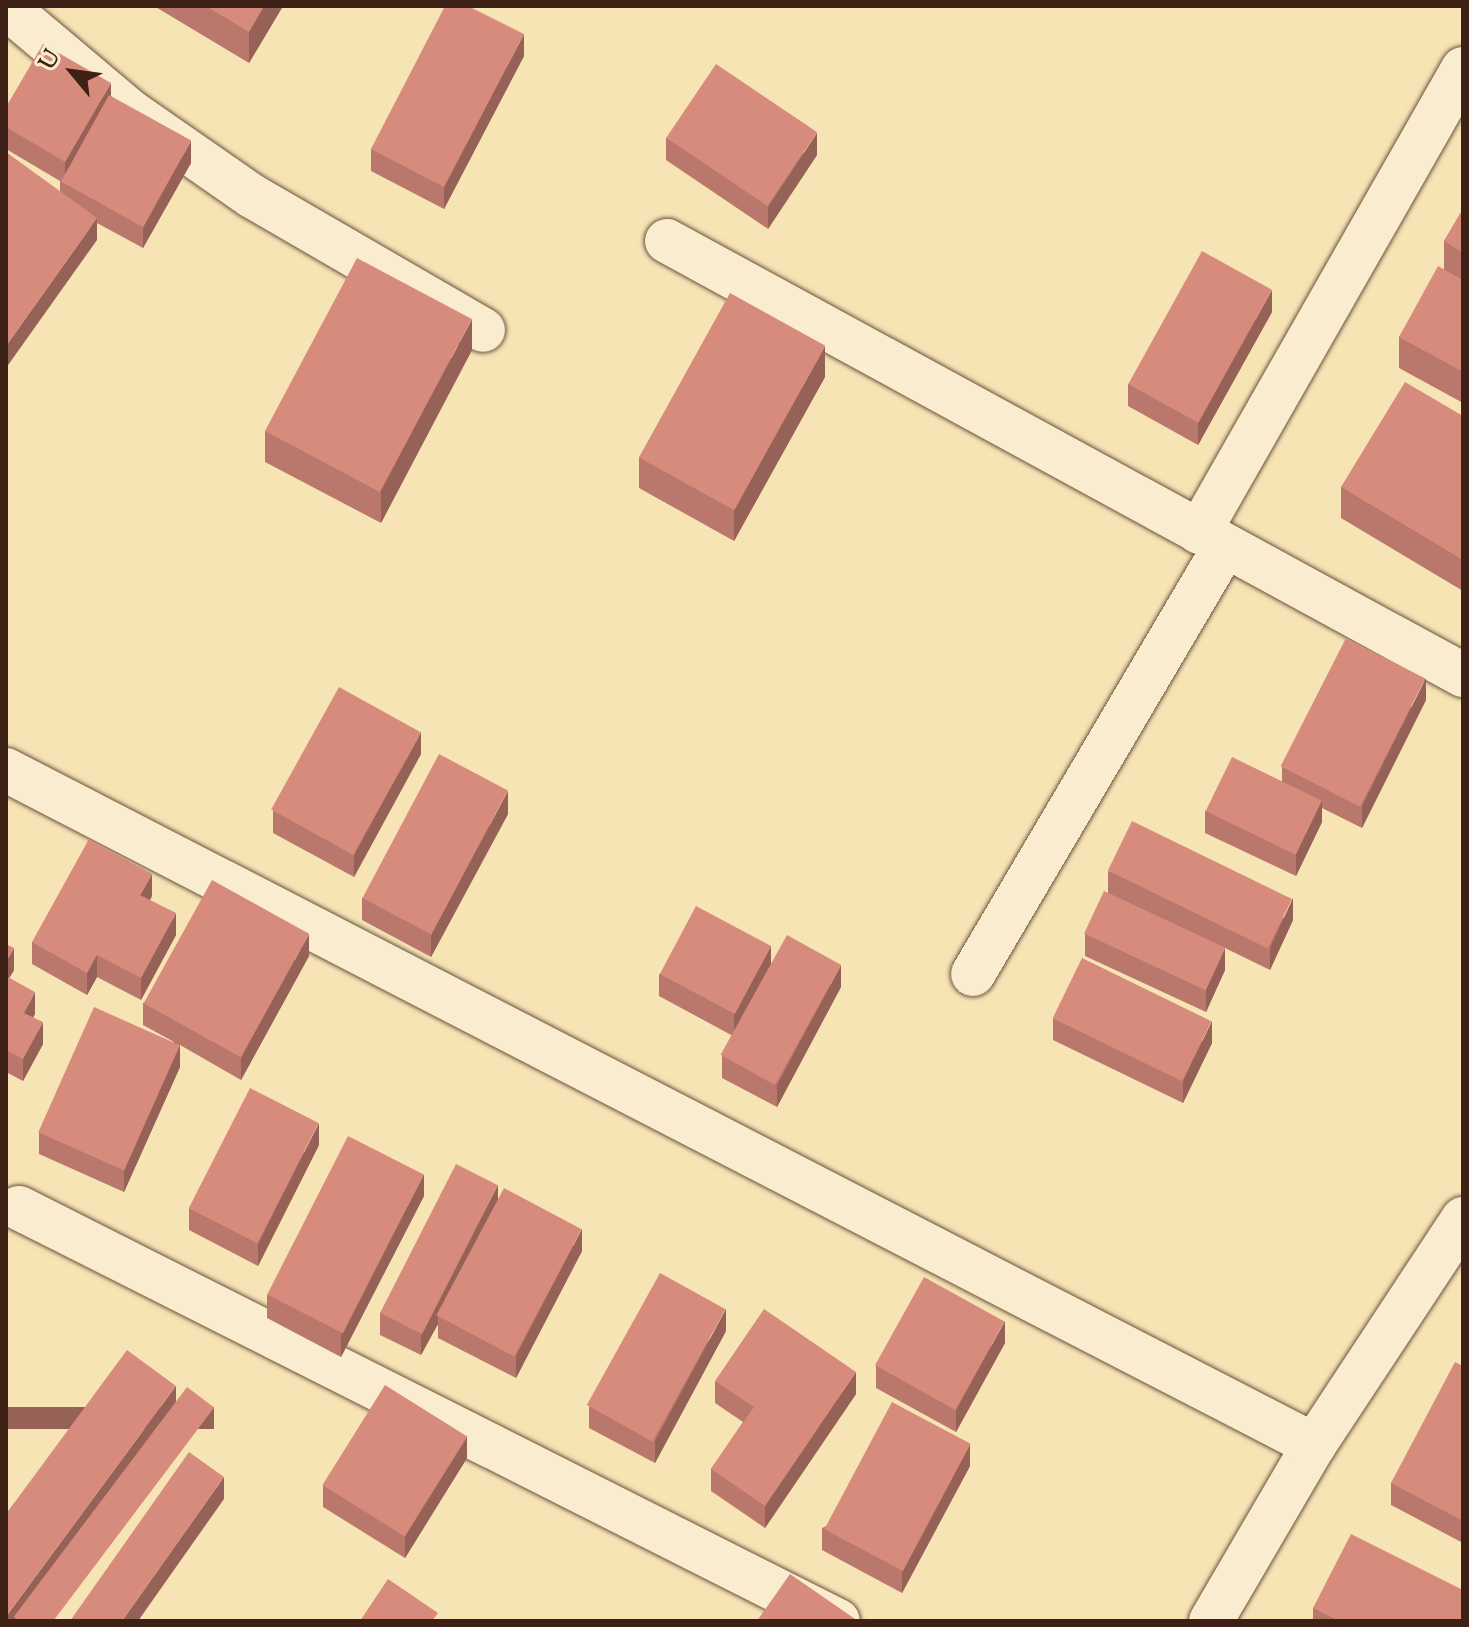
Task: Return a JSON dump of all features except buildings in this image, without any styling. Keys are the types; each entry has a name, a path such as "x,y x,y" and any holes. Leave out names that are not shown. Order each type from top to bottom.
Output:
{"street":[{"path":"16,19 131,112 252,196 483,330"},
{"path":"973,974 1212,539 1463,69"},
{"path":"667,241 1463,675"},
{"path":"6,770 1314,1445"},
{"path":"19,1208 838,1621"},
{"path":"1211,1621 1314,1445 1463,1219"}]}
